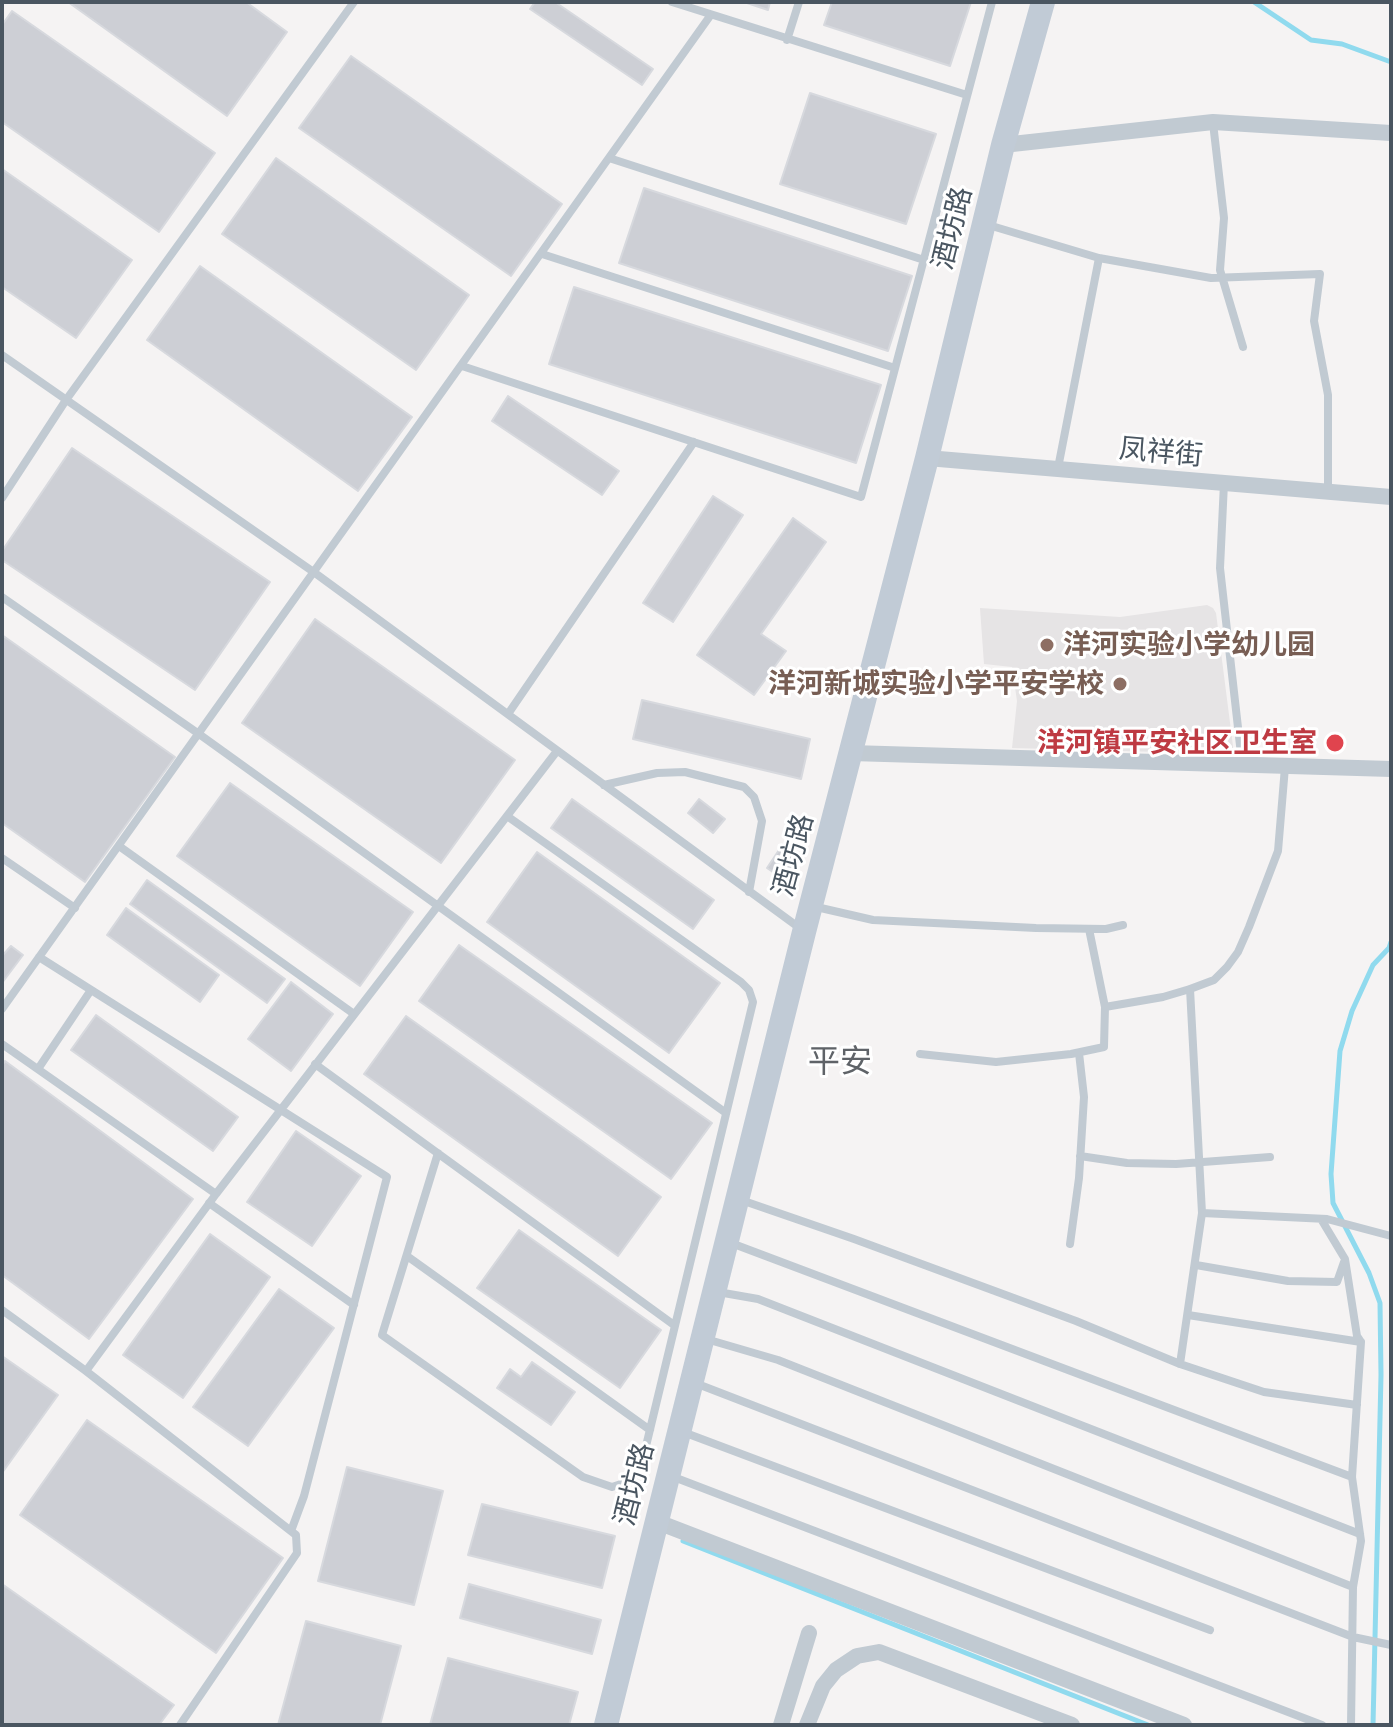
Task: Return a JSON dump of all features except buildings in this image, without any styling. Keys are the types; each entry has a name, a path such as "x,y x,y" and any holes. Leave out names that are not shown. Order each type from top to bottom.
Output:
{"street":[{"name":"酒坊路","path":"606,1725 804,932 927,458 1003,145 1043,2"},
{"path":"1003,145 1213,122 1391,133"},
{"name":"凤祥街","path":"927,458 1391,497"},
{"path":"851,753 1391,769"},
{"path":"655,1521 1184,1725"},
{"path":"781,1725 809,1633"},
{"path":"807,1725 823,1686 836,1670 857,1656 879,1652 1072,1725"}],"lane":[{"path":"2,498 66,400 354,2"},
{"path":"672,2 967,95"},
{"path":"787,40 799,2"},
{"path":"462,366 861,497 992,2"},
{"path":"2,1009 710,16"},
{"path":"1213,122 1224,218 1220,270 1243,347"},
{"path":"609,158 924,260"},
{"path":"984,224 1099,258 1211,278 1320,274 1314,321 1328,395 1328,490"},
{"path":"542,254 895,368"},
{"path":"1058,469 1099,258"},
{"path":"2,355 315,573 804,932"},
{"path":"508,714 694,442"},
{"path":"1224,483 1220,568 1242,763"},
{"path":"2,597 199,734 726,1113"},
{"path":"86,1371 209,1203 557,751"},
{"path":"1105,1007 1190,989 1214,980 1227,967 1238,952 1249,927 1278,851 1285,767"},
{"path":"604,785 657,773 685,772 744,787 754,797 762,821 749,892"},
{"path":"438,1153 382,1335 583,1477 612,1487 630,1481 640,1471 753,1002 749,990 741,982 507,816"},
{"path":"119,846 354,1014"},
{"path":"2,858 75,908"},
{"path":"811,906 873,920 1089,929 1123,925"},
{"path":"920,1054 996,1062 1079,1053 1104,1047 1105,1007 1089,929"},
{"path":"39,957 387,1177 304,1496 291,1531"},
{"path":"1180,1364 1202,1213 1190,989"},
{"path":"38,1069 91,990"},
{"path":"2,1044 216,1194"},
{"path":"1070,1244 1084,1097 1079,1053"},
{"path":"315,1064 674,1325"},
{"path":"1080,1156 1127,1163 1270,1157"},
{"path":"737,1199 854,1239 1076,1321 1180,1364 1264,1392 1357,1405"},
{"path":"209,1203 354,1305"},
{"path":"1202,1213 1321,1219 1391,1236"},
{"path":"1321,1219 1345,1259 1357,1336 1361,1342 1352,1477 1361,1541 1353,1587 1351,1725"},
{"path":"726,1241 1352,1477"},
{"path":"407,1256 650,1430"},
{"path":"1196,1265 1288,1281 1337,1282 1345,1259"},
{"path":"713,1292 758,1299 1360,1534"},
{"path":"2,1310 86,1371 296,1535 297,1553 180,1725"},
{"path":"1188,1315 1361,1342"},
{"path":"702,1337 778,1360 1353,1587"},
{"path":"690,1382 1353,1637 1389,1645"},
{"path":"678,1430 1210,1630"},
{"path":"667,1474 1322,1725"}],"shaded area":[{"name":"洋河新城实验小学平安学校","path":"1207,605 1216,613 1234,754 1012,748 1017,701 1012,667 984,664 980,608 1120,617"}],"waterway":[{"path":"1254,2 1311,40 1342,44 1391,62"},
{"path":"1373,1725 1380,1303 1369,1273 1333,1203 1331,1174 1340,1051 1352,1011 1373,965 1391,942"},
{"path":"683,1541 1148,1725"}],"place":[{"name":"洋河实验小学幼儿园","path":"1047,645"},
{"name":"洋河新城实验小学平安学校","path":"1120,684"},
{"name":"洋河镇平安社区卫生室","path":"1335,743"}],"district":[{"name":"平安","path":"840,1061"}]}
